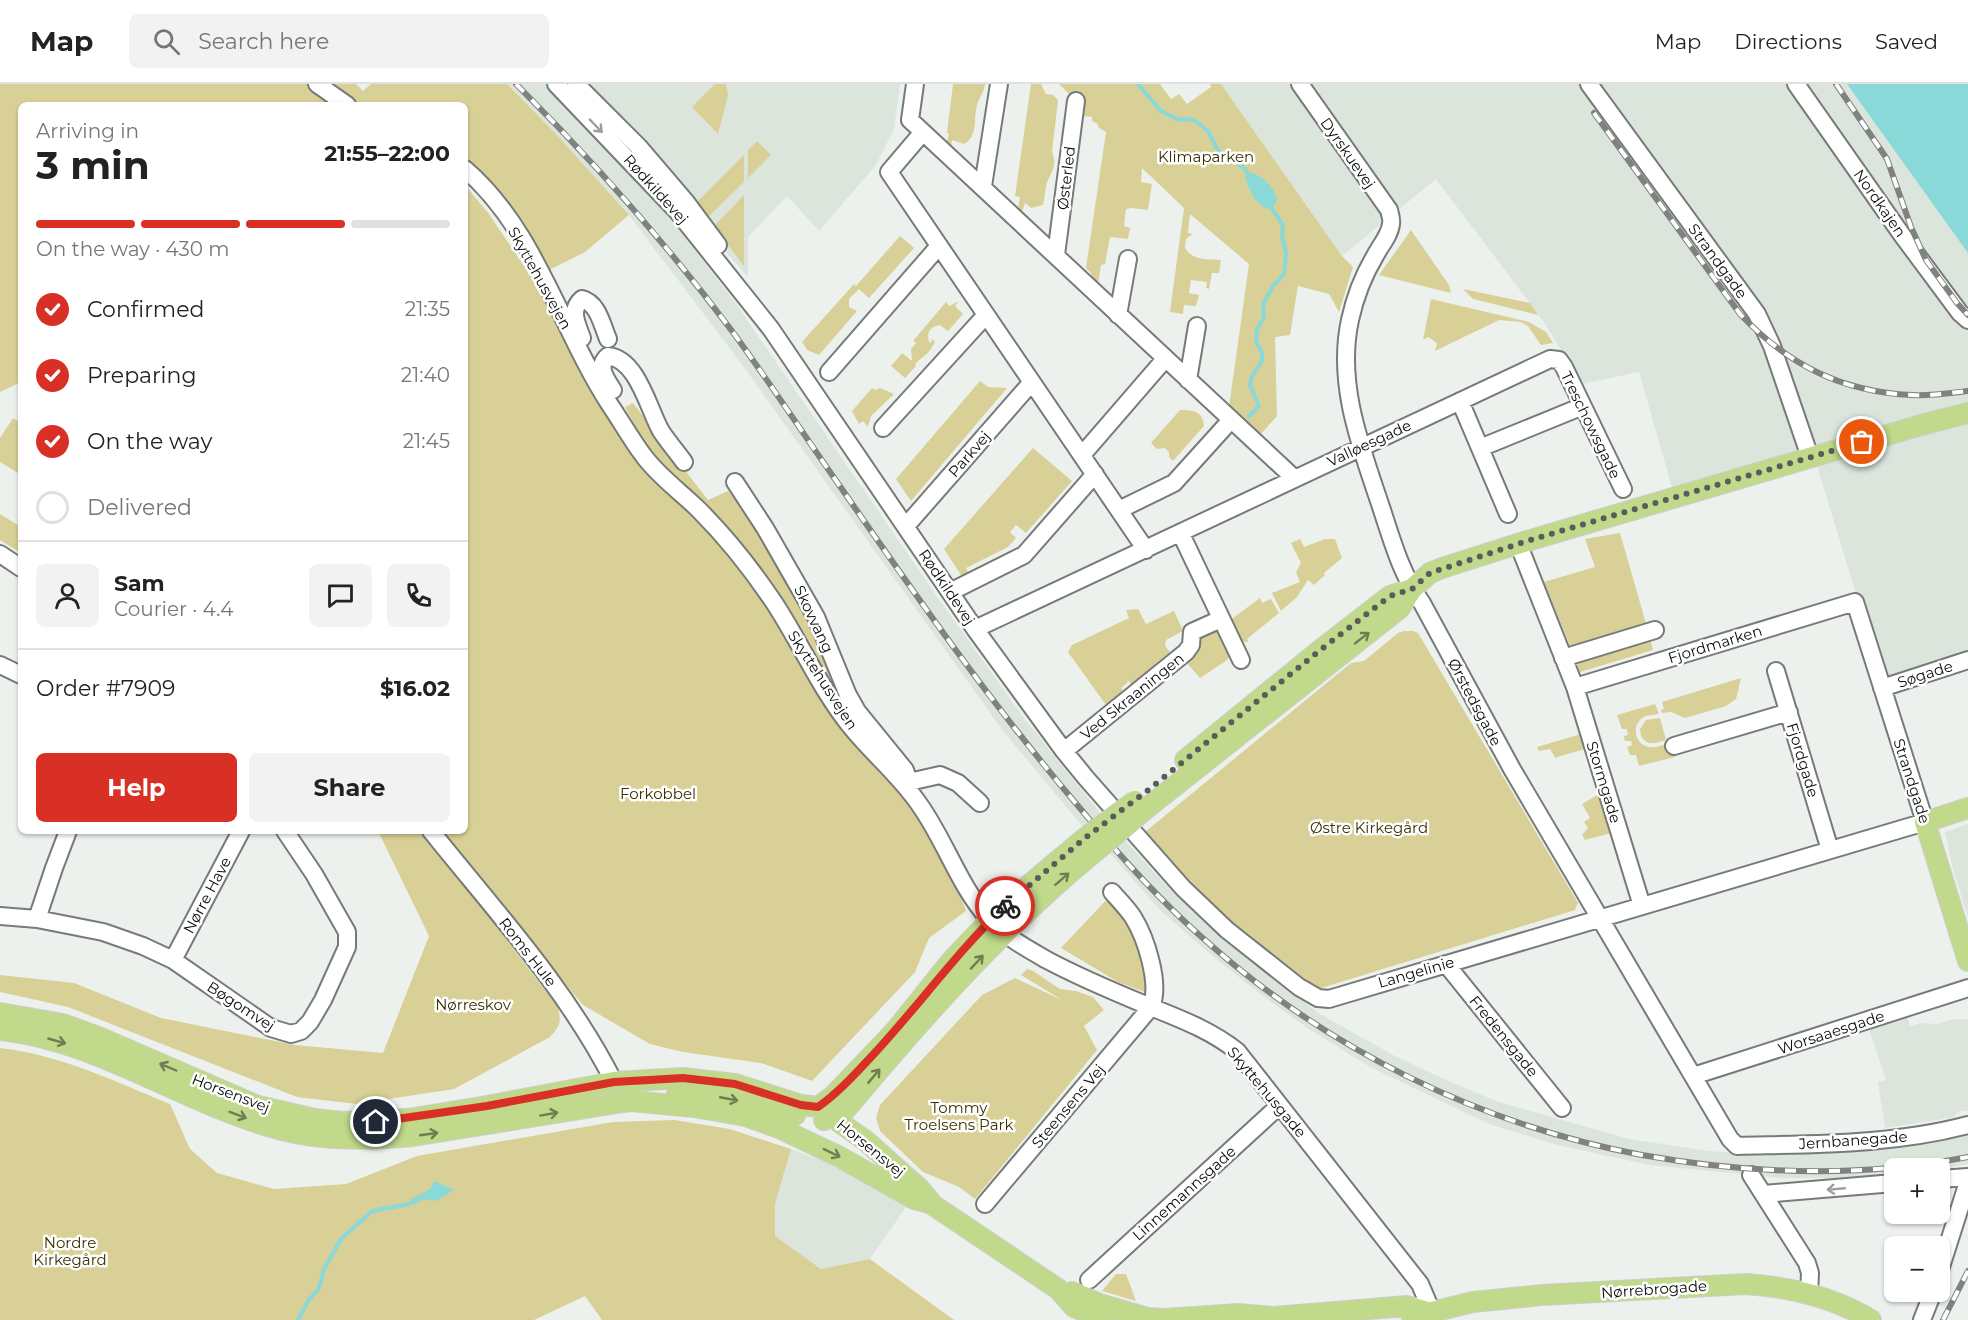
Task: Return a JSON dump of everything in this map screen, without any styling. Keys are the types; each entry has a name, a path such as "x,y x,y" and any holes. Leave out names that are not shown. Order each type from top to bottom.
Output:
{"main road":[{"path":"631,1101 652,1092 687,1093 757,1104 812,1120 825,1120 825,1112 847,1108 997,926 1064,877 1091,844 1139,806 1400,608 1412,589 1430,573 1518,543 1968,413"},
{"name":"Langelinie","path":"1925,822 1968,808"},
{"name":"Strandgade","path":"1925,822 1968,961"},
{"name":"Horsensvej","path":"0,1013 63,1024 101,1038 258,1106 324,1120 376,1122 408,1119 614,1082 683,1078 735,1084 825,1112 866,1141 920,1189 933,1204 1058,1289 1074,1307 1104,1320"},
{"name":"Horsensvej","path":"0,1030 56,1041 95,1053 254,1122 312,1136 376,1140 413,1136 631,1101 745,1116 779,1128 840,1157 914,1199 933,1204"},
{"name":"Nørrebrogade","path":"1437,1317 1473,1302 1542,1295 1746,1284 1776,1286 1809,1294 1859,1313 1871,1320"},
{"name":"Horsensvej","path":"1058,1289 1076,1293 1100,1304 1147,1319 1238,1314 1274,1317 1407,1306 1437,1317"},
{"path":"1412,1320 1437,1317"}],"street":[{"path":"317,84 344,102"},
{"name":"Rødkildevej","path":"555,84 677,211 771,329 975,629 1064,751 1136,835"},
{"name":"Rødkildevej","path":"576,84 639,147 686,202 752,291 771,329"},
{"path":"915,84 910,120 983,186 1230,421 1294,478"},
{"path":"983,186 999,84"},
{"name":"Dyrskuevej","path":"1300,84 1389,210 1391,224"},
{"name":"Strandgade","path":"1589,84 1757,314 1772,346 1810,457"},
{"name":"Nordkajen","path":"1796,84 1902,235 1960,313 1968,320"},
{"name":"Østerled","path":"1056,255 1076,101"},
{"path":"923,132 889,172 1146,550"},
{"name":"Skyttehusvejen","path":"468,172 486,190 536,263 585,363 643,456 728,541 774,604 850,726 907,783 967,891 997,926"},
{"name":"Ørstedsgade","path":"1391,224 1359,287 1350,320 1346,352 1347,391 1361,447 1400,563 1412,589 1422,603 1512,770 1730,1139 1737,1146"},
{"path":"829,372 939,246"},
{"path":"1118,315 1128,259"},
{"name":"Skyttehusvejen","path":"585,363 588,358 574,314 575,307 582,299 589,301 595,308 608,339"},
{"path":"884,428 986,315"},
{"path":"1188,380 1197,326"},
{"name":"Skyttehusvejen","path":"630,435 626,413 603,374 602,366 604,359 608,356 617,359 629,369 651,407 661,430 684,462"},
{"path":"1082,455 1165,359"},
{"name":"Valløesgade","path":"975,629 1540,363 1550,359 1559,360"},
{"name":"Treschowsgade","path":"1559,360 1623,489"},
{"name":"Parkvej","path":"906,526 1032,382"},
{"path":"1460,401 1508,514"},
{"path":"1480,448 1582,406"},
{"path":"1119,510 1174,483 1230,421"},
{"path":"950,592 1024,555 1095,474"},
{"name":"Skovvang","path":"735,482 765,528 816,617 848,695 857,711 905,770 907,783"},
{"path":"1181,534 1241,660"},
{"name":"Stormgade","path":"1518,543 1575,687 1642,906"},
{"path":"0,554 18,566"},
{"name":"Strandgade","path":"1855,602 1925,822"},
{"name":"Fjordmarken","path":"1575,687 1855,602"},
{"name":"Ved Skraaningen","path":"1064,751 1186,652 1191,645 1192,632 1221,619"},
{"path":"1563,658 1656,630"},
{"name":"Søgade","path":"1882,688 1968,660"},
{"path":"0,665 18,674"},
{"name":"Fjordgade","path":"1776,671 1830,850"},
{"path":"1674,746 1789,712"},
{"path":"907,783 940,775 958,783 980,803"},
{"name":"Langelinie","path":"1136,835 1183,888 1227,930 1290,981 1318,998 1329,999 1642,906 1753,881 1830,850 1925,822"},
{"path":"37,919 67,834"},
{"name":"Nørre Have","path":"173,960 239,834"},
{"name":"Bøgomvej","path":"0,916 37,919 103,932 173,960 271,1028 291,1034 301,1031 323,1000 347,947 347,932 314,874 287,834"},
{"name":"Roms Hule","path":"433,834 555,985 596,1047 614,1082"},
{"path":"1112,892 1139,927 1151,963 1155,997 1151,1007"},
{"name":"Skyttehusgade","path":"997,926 1030,951 1067,970 1193,1023 1228,1044 1244,1060 1420,1284 1437,1317"},
{"name":"Fredensgade","path":"1446,964 1562,1108"},
{"name":"Worsaaesgade","path":"1693,1076 1968,988"},
{"name":"Steensens Vej","path":"985,1204 1151,1007"},
{"name":"Linnemannsgade","path":"1089,1280 1279,1106"},
{"name":"Jernbanegade","path":"1737,1146 1890,1140 1968,1125"},
{"path":"1751,1174 1807,1263 1810,1273 1809,1294"},
{"path":"1950,1178 1968,1177"},
{"path":"1950,1239 1968,1182"},
{"path":"1764,1194 1884,1185"},
{"path":"1922,1320 1929,1302"}],"shaded area":[{"path":"507,84 545,84 639,182 736,304 938,598 1024,718 1100,813 1165,884 1212,929 1271,978 1320,1014 1395,1056 1499,1102 1629,1139 1709,1151 1758,1155 1881,1150 1968,1131 1968,1164 1950,1167 1950,1158 1884,1158 1884,1175 1843,1178 1781,1178 1650,1165 1557,1145 1489,1124 1370,1067 1306,1027 1263,996 1161,911 1108,851 1083,827 1003,731 746,370 629,215 557,135"},
{"path":"577,84 900,84 894,129 876,165 819,231 787,196 748,237 748,277"},
{"path":"1221,84 1968,84 1968,414 1673,491 1639,372 1582,384 1544,322 1436,179 1342,256"},
{"path":"1968,422 1968,663 1885,689 1817,466"},
{"path":"1968,824 1968,918 1953,869 1945,832"},
{"path":"1907,1017 1910,1026 1968,1019 1968,1111 1961,1111 1955,1117 1885,1128 1878,1082 1886,1080 1869,1029"},
{"path":"791,1149 834,1165 906,1207 870,1259 821,1269 775,1236 775,1204"}],"green space":[{"path":"0,84 309,84 334,102 18,102 18,383 0,392"},
{"path":"326,84 356,84 363,91 371,84 507,84 557,135 629,215 585,252 549,270 477,169 468,162 468,102 353,102"},
{"path":"715,84 726,84 728,95 718,134 692,107"},
{"path":"953,84 985,84 976,107 972,136 964,144 952,140 951,146 947,142 949,133 947,133"},
{"path":"1031,84 1041,84 1046,94 1053,95 1058,100 1052,152 1054,163 1043,205 1031,208 1025,203 1022,212 1018,209 1020,197 1015,196"},
{"name":"Klimaparken","path":"1059,84 1160,84 1171,99 1179,94 1187,104 1211,87 1210,84 1221,84 1342,256 1353,267 1339,312 1329,294 1298,286 1290,335 1275,337 1277,416 1260,435 1229,407 1249,264 1190,214 1188,233 1193,234 1186,239 1185,248 1196,257 1221,260 1219,273 1212,273 1209,289 1206,288 1207,282 1191,280 1189,293 1199,295 1196,306 1184,305 1183,314 1170,312 1184,208 1142,168 1141,182 1152,184 1148,210 1126,209 1124,226 1130,228 1128,239 1110,237 1105,264 1101,265 1098,284 1086,268 1106,132 1092,121 1092,117 1083,116 1084,109"},
{"path":"757,141 771,155 748,178 748,150"},
{"path":"744,155 744,182 708,217 696,203"},
{"name":"Forkobbel","path":"468,189 489,214 552,308 579,371 632,453 716,538 897,787 920,815 956,884 966,911 929,938 915,972 812,1081 761,1063 683,1052 650,1044 583,1005 440,834 468,834"},
{"path":"744,195 744,266 715,228 716,224"},
{"path":"1411,230 1449,285 1451,293 1379,275"},
{"path":"900,236 914,248 869,298 859,289 849,299 849,307 857,311 819,355 807,350 802,342"},
{"path":"1463,289 1530,303 1538,315 1473,299"},
{"path":"1431,299 1529,322 1546,332 1553,343 1541,345 1528,326 1521,322 1499,320 1435,351 1437,343 1428,337 1423,340"},
{"path":"959,301 955,306 963,314 948,331 940,325 930,330 929,342 931,343 932,339 935,342 905,378 891,366 902,353 912,361 911,349 916,343 913,341 946,302 949,306"},
{"path":"980,381 988,387 1007,388 911,501 896,479"},
{"path":"872,388 875,390 880,388 894,394 871,416 868,427 863,421 859,424 852,411"},
{"path":"633,403 708,500 728,491 745,508 811,623 840,693 808,648 644,444 625,407"},
{"path":"1180,410 1189,410 1199,414 1204,426 1173,461 1165,448 1157,449 1151,443"},
{"path":"13,418 18,421 18,473 0,462 0,438"},
{"path":"1033,448 1072,481 1026,533 1016,525 1010,532 1016,538 1008,547 966,568 969,575 963,578 944,549"},
{"path":"0,514 18,525 18,551 0,540"},
{"path":"1620,533 1647,627 1571,648 1544,582 1595,567 1585,539"},
{"path":"1300,539 1304,547 1325,539 1335,539 1342,558 1314,585 1308,580 1297,597 1281,611 1272,593 1300,582 1296,572 1301,563 1291,543"},
{"path":"1260,598 1262,603 1271,599 1279,613 1247,639 1249,642 1236,641 1229,621"},
{"path":"1138,609 1146,624 1174,611 1183,631 1166,640 1165,646 1170,652 1155,664 1158,669 1135,689 1127,679 1128,682 1121,688 1123,690 1106,705 1068,652 1072,645 1129,618 1126,610"},
{"path":"1217,628 1231,654 1227,660 1200,678 1185,661 1200,634"},
{"name":"Østre Kirkegård","path":"1404,631 1418,633 1578,903 1575,910 1318,989 1234,924 1177,868 1145,832 1351,663 1364,661 1398,633"},
{"path":"1650,639 1653,650 1580,672 1576,661"},
{"path":"1741,678 1736,699 1726,706 1685,718 1671,712 1662,713 1661,710 1664,709 1662,702"},
{"path":"1655,704 1659,714 1646,716 1640,721 1636,735 1645,746 1656,747 1665,744 1668,752 1674,751 1675,757 1639,766 1636,755 1630,755 1627,747 1632,745 1631,741 1625,741 1624,736 1628,735 1627,729 1622,729 1617,715"},
{"path":"1660,718 1666,740 1646,742 1641,736 1640,729 1646,720"},
{"path":"1581,734 1585,749 1556,759 1550,749 1539,751 1537,747"},
{"path":"1599,794 1611,833 1585,840 1582,835 1588,828 1584,822 1590,818 1582,804"},
{"name":"Nørreskov","path":"379,834 425,834 558,1007 559,1023 550,1037 454,1089 356,1104 297,1097 68,1007 0,992 0,975 74,983 161,1018 295,1045 383,1053 429,936"},
{"path":"1110,896 1131,922 1145,953 1150,994 1118,982 1061,948"},
{"name":"Tommy Troelsens Park","path":"1027,969 1060,989 1076,991 1093,997 1104,1010 1084,1026 1097,1050 975,1199 959,1187 923,1172 880,1131 876,1118 880,1105 982,995 1015,978 1062,1000 1021,975"},
{"name":"Nordre Kirkegård","path":"0,1048 23,1051 66,1063 170,1104 190,1149 217,1173 274,1189 346,1184 417,1156 613,1122 674,1120 730,1129 791,1149 775,1204 775,1236 821,1269 870,1259 954,1320 602,1320 585,1296 534,1320 0,1320"},
{"path":"1116,1274 1126,1274 1136,1301 1102,1291"}],"water":[{"path":"1847,84 1968,84 1968,253"},
{"path":"1252,173 1265,180 1274,191 1277,200 1272,209 1262,206 1252,193 1245,177"},
{"path":"434,1181 454,1190 436,1201 424,1199 415,1204 411,1199 430,1189"}],"waterway":[{"path":"1138,84 1161,111 1177,119 1194,120 1208,131 1218,151 1243,167 1251,178"},
{"path":"1249,416 1259,406 1250,385 1252,376 1262,361 1262,353 1256,341 1257,329 1264,317 1263,304 1273,286 1284,274 1286,253 1282,236 1283,225 1270,206"},
{"path":"298,1320 308,1301 319,1288 324,1269 341,1239 372,1211 409,1204 417,1199"}],"railway":[{"path":"516,84 628,204 707,298 759,368 954,648 1046,768 1155,893 1188,925 1252,979 1302,1015 1354,1048 1409,1077 1465,1103 1582,1142 1642,1155 1764,1170 1846,1171 1928,1164 1968,1157"},
{"path":"1836,84 1887,159 1911,227 1926,260 1968,315"},
{"path":"1594,113 1740,314 1777,348 1839,382 1862,388 1886,393 1919,395 1968,391"},
{"path":"1943,1320 1968,1271"}],"way so far":[{"path":"1005,906 1085,838 1147,791 1319,651 1390,596 1412,589 1430,573 1527,541 1862,442"}],"route":[{"path":"376,1122 487,1106 614,1082 649,1079 711,1080 768,1093 801,1105 818,1107 832,1097 895,1031 952,960 1005,906"}]}
